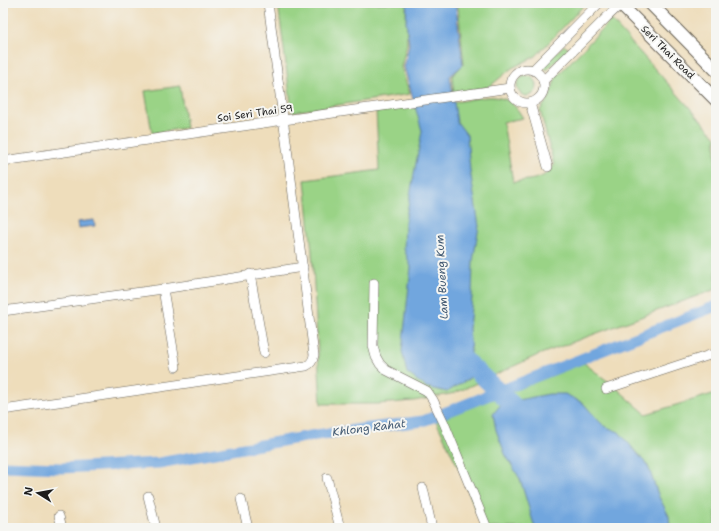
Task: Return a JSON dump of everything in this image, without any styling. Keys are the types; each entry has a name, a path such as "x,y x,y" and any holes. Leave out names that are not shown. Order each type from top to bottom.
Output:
{"main road":[{"name":"Seri Thai Road","path":"621,3 716,100"},
{"path":"650,3 716,70"}],"street":[{"path":"3,410 306,366 310,364 314,355 268,3"},
{"path":"533,70 599,3"},
{"path":"543,81 621,3"},
{"path":"524,69 533,70 541,76 543,81 544,86 542,95 530,103 517,100 511,93 511,80 516,72 524,69"},
{"name":"Soi Seri Thai 59","path":"3,161 510,88"},
{"path":"530,103 548,167"},
{"path":"3,311 163,289 250,274 302,267"},
{"path":"250,274 264,353"},
{"path":"374,283 373,346 376,357 386,370 426,391 433,400 487,528"},
{"path":"163,289 176,367"},
{"path":"606,389 716,353"},
{"path":"327,478 340,528"},
{"path":"423,488 432,528"},
{"path":"148,496 156,528"},
{"path":"241,499 248,528"},
{"path":"59,516 62,528"}],"green space":[{"path":"278,3 406,3 407,44 401,67 410,94 292,112"},
{"path":"461,3 585,4 536,56 512,68 489,87 454,94 452,76 464,64 458,7"},
{"path":"611,20 716,137 716,289 538,355 455,393 414,401 377,404 321,404 312,252 305,180 379,170 376,110 488,97 507,100 515,107 523,118 503,122 513,182 541,177 554,165 540,110 549,98 556,77"},
{"path":"564,45 568,49 547,70 543,66"},
{"path":"523,76 531,76 537,82 537,90 531,96 523,96 517,90 517,82"},
{"path":"180,86 186,128 152,133 145,91"},
{"path":"584,363 614,386 646,414 716,393 716,528 483,528 462,475 436,421"}],"water":[{"path":"407,3 460,3 456,7 463,65 450,76 457,122 467,135 470,170 479,226 473,261 469,329 471,351 470,378 447,392 426,387 407,373 402,351 411,267 404,249 405,222 422,131 404,67 409,44 406,21"},
{"path":"94,220 95,226 78,228 77,222"},
{"path":"549,394 565,394 583,403 604,426 619,432 648,466 659,497 669,516 670,528 535,528 520,479 505,454 496,430 493,414 502,403"}],"waterway":[{"name":"Khlong Rahat","path":"3,466 62,468 159,463 316,435 423,421 716,306"},
{"name":"Lam Bueng Kum","path":"453,349 527,418"}]}
